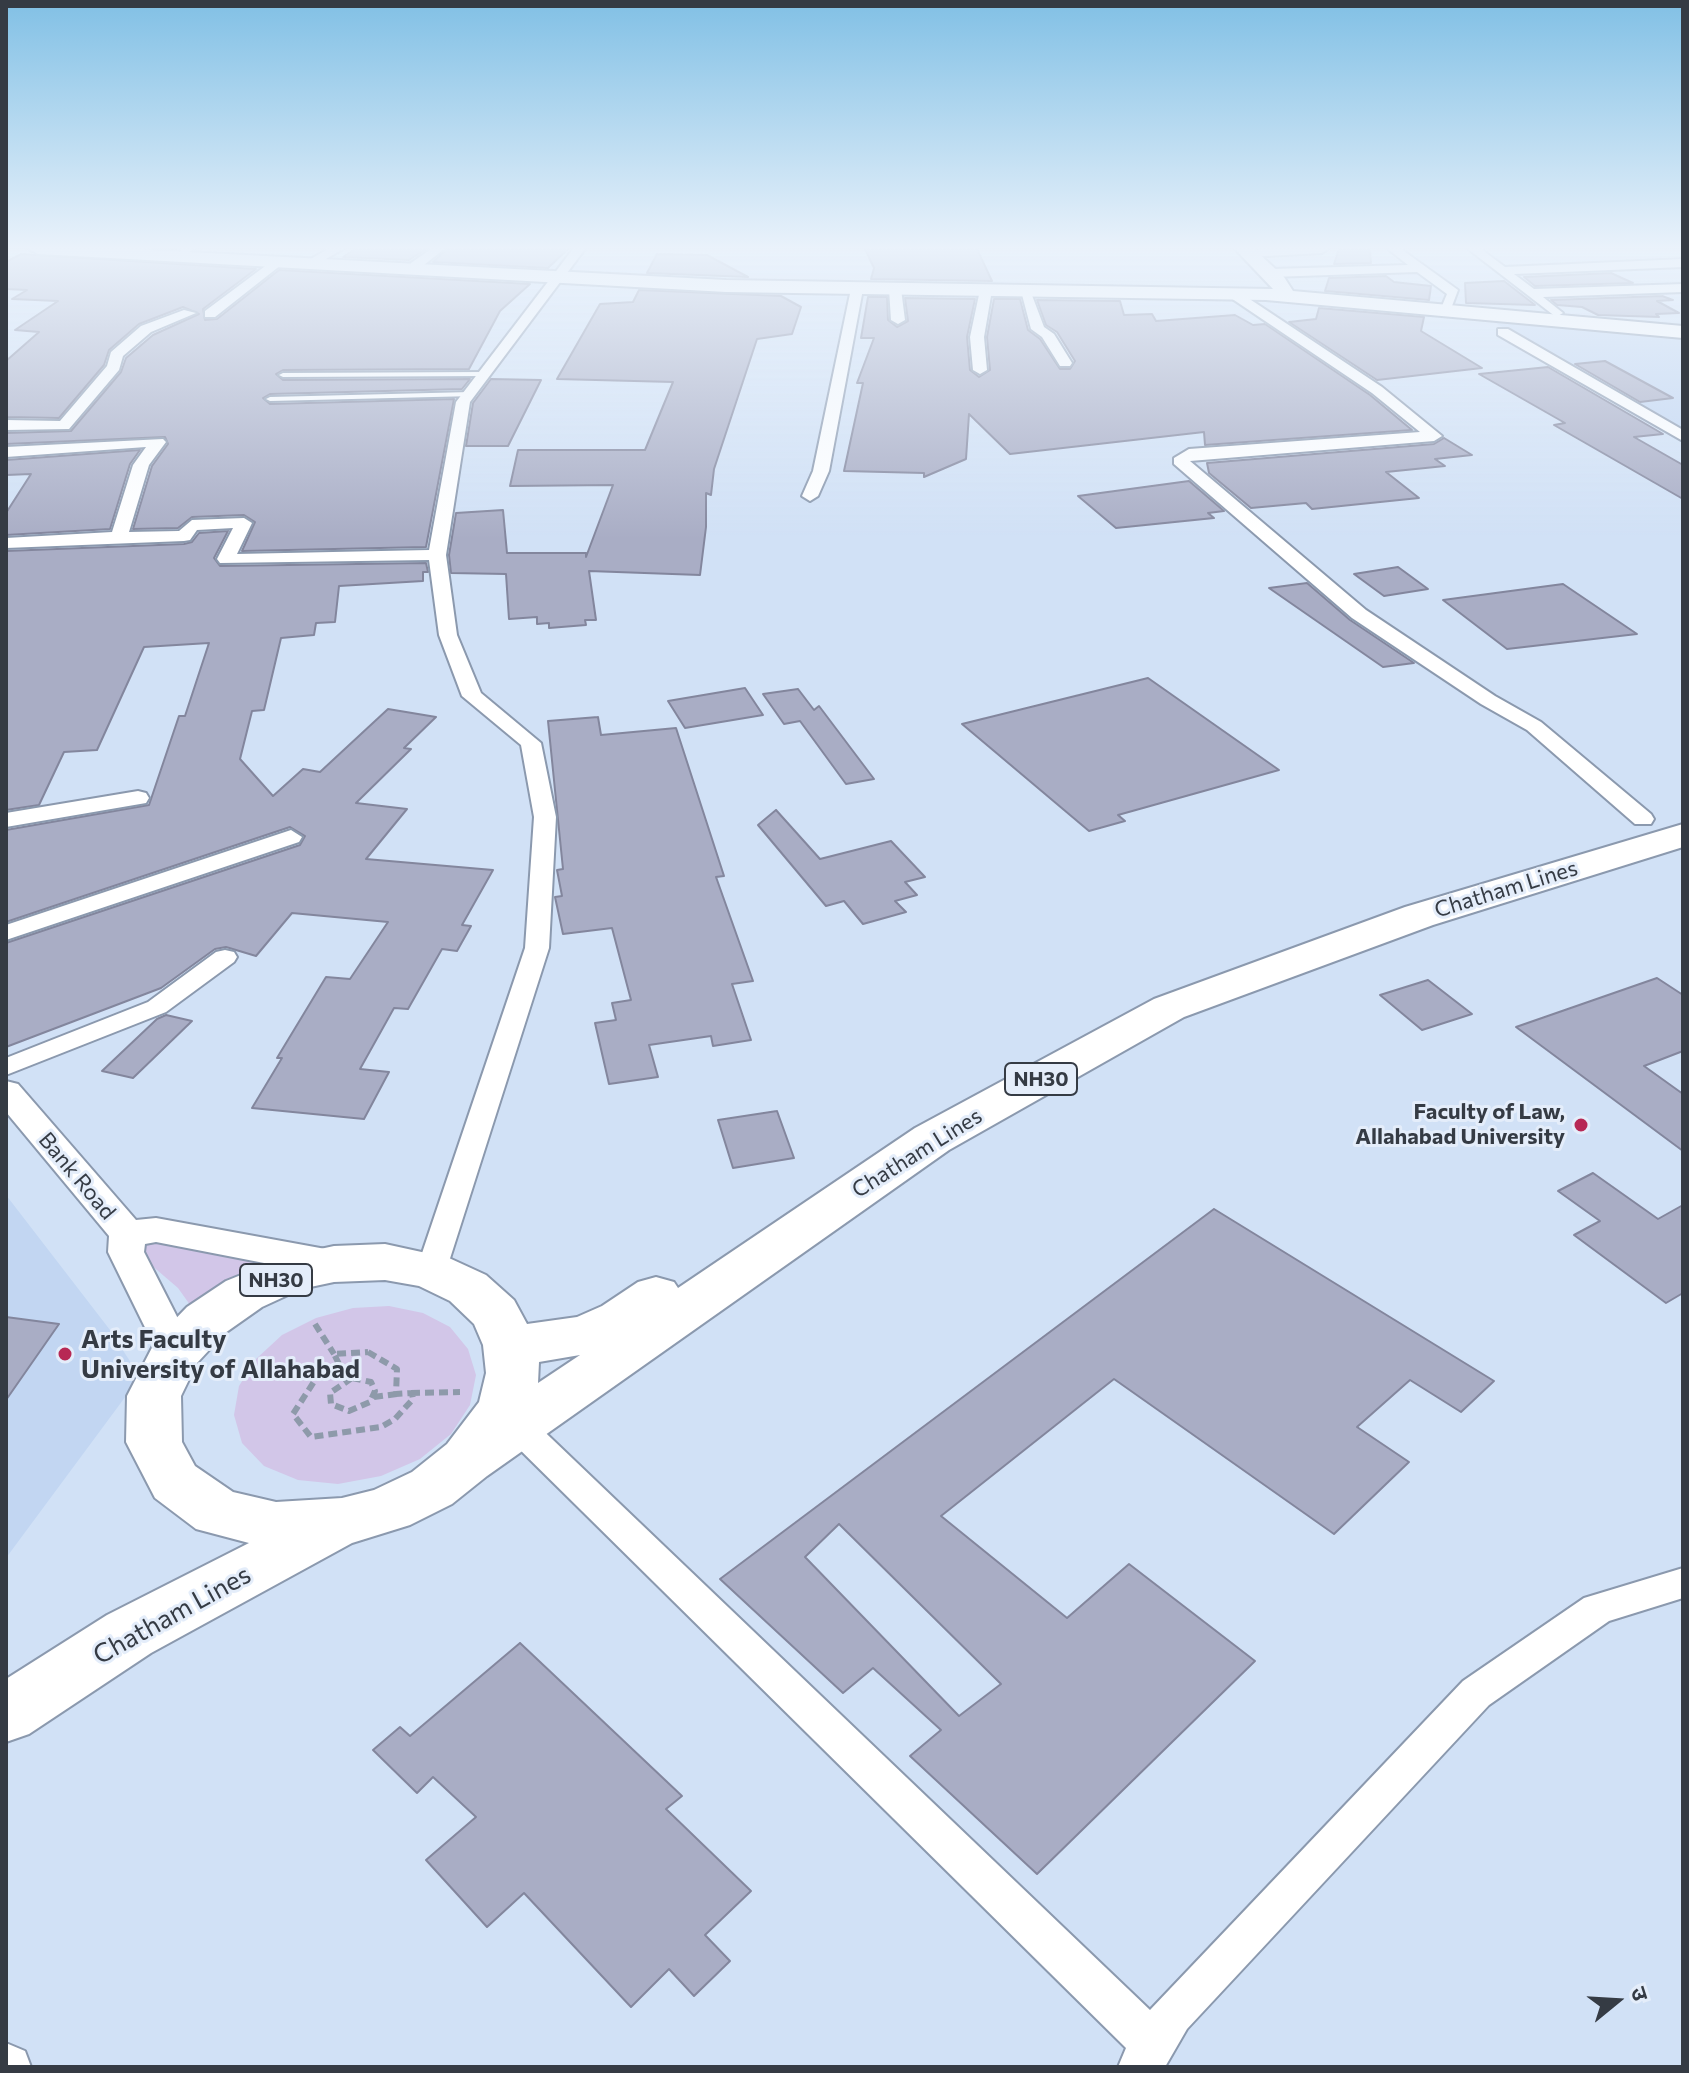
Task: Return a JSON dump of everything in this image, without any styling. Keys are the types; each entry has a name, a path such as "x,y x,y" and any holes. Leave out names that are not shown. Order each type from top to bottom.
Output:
{"highway":[{"name":"Chatham Lines","path":"510,1345 553,1342 590,1333 621,1319 932,1108 1109,1011 1248,952 1468,875 1670,820"},
{"name":"Chatham Lines","path":"467,1460 490,1432 506,1402 513,1373 510,1345 495,1313 468,1288 431,1271 385,1262 334,1264 288,1274 244,1294 206,1320 176,1352 154,1396 154,1442 175,1482 217,1512 276,1526 342,1522 389,1509 432,1488 467,1460 932,1139 1169,1008 1670,820"},
{"name":"Chatham Lines","path":"6,1714 129,1634 342,1522"}],"street":[{"path":"6,425 64,426 114,367 116,355 127,346"},
{"path":"431,1271 537,948 545,817 531,743 472,696 448,635 437,555 463,402 505,346"},
{"path":"810,496 821,471 846,346"},
{"path":"978,346 980,370"},
{"path":"1054,346 1065,363"},
{"path":"1311,346 1377,390 1434,436 1189,454 1180,461 1359,614 1488,700 1534,726 1670,820"},
{"path":"1527,346 1683,436"},
{"path":"23,425 11,452 158,442 137,476 119,537"},
{"path":"6,543 184,536 192,525 244,523 226,559 437,555"},
{"path":"6,820 138,798"},
{"path":"6,933 291,837"},
{"path":"6,1067 157,1007 225,957"},
{"name":"Bank Road","path":"6,1091 127,1234 126,1252 176,1352"},
{"path":"127,1234 156,1230 334,1264"},
{"path":"517,1426 1147,2056 1172,2014 1476,1693 1597,1609 1683,1583"}],"lane":[{"path":"283,375 484,374"},
{"path":"280,385 270,399 471,394"}],"path":[{"path":"315,1324 339,1364 319,1374 293,1414 311,1437 381,1427 406,1409 413,1399 412,1393 374,1397 349,1411 331,1404 330,1393 352,1378 366,1379 374,1386 374,1397"},
{"path":"334,1354 368,1352 384,1360 397,1369 396,1394"},
{"path":"396,1394 460,1392"}],"shaded area":[{"path":"1535,346 1683,346 1683,430"},
{"name":"Arts Faculty University of Allahabad","path":"6,1195 110,1330 140,1377 6,1558"},
{"path":"150,1239 283,1268 198,1316 178,1288 136,1252"},
{"path":"389,1306 423,1313 450,1327 468,1349 476,1375 470,1405 451,1434 420,1459 381,1476 338,1484 298,1480 264,1466 242,1443 234,1415 239,1386 256,1359 282,1335 316,1318 353,1308"}],"building":[{"path":"23,346 114,346 109,350 104,365 59,418 6,417 6,361"},
{"path":"140,346 481,346 469,369 283,370 276,374 283,380 470,379 462,389 270,394 263,398 270,404 454,399 426,547 242,551 255,522 244,515 192,517 178,528 133,529 152,466 168,444 165,437 6,444 6,433 71,431 121,372 126,358"},
{"path":"576,346 755,346 714,469 711,495 706,493 706,527 700,575 589,571 596,620 585,620 586,625 549,628 549,623 537,624 537,617 509,619 506,574 451,573 449,555 456,513 503,510 507,553 586,553 586,557 613,485 510,486 518,450 645,450 673,382 557,379"},
{"path":"871,346 968,346 970,370 979,377 990,370 988,346 1044,346 1060,369 1070,369 1075,361 1066,346 1297,346 1370,395 1412,430 1205,445 1204,432 1010,454 969,414 966,459 924,477 924,473 844,471 863,383 857,383"},
{"path":"1325,346 1445,346 1482,368 1377,380"},
{"path":"1605,361 1673,398 1640,402 1575,364"},
{"path":"1548,367 1663,434 1634,437 1683,465 1683,499 1554,425 1565,423 1479,374"},
{"path":"491,379 541,380 508,446 466,446 473,403"},
{"path":"1444,438 1472,455 1435,459 1445,466 1386,472 1419,498 1312,509 1306,503 1251,508 1209,473 1207,463 1434,444"},
{"path":"140,450 130,464 110,529 6,535 6,513 31,474 6,475 6,460"},
{"path":"1189,481 1224,511 1208,513 1214,518 1116,528 1078,496"},
{"path":"228,531 214,558 220,566 426,563 428,572 423,572 423,581 339,586 335,622 316,623 314,635 281,638 264,710 252,711 240,759 273,796 303,769 320,772 388,709 436,717 404,748 411,749 356,803 407,809 366,859 493,870 462,925 471,926 457,951 442,949 408,1009 394,1008 360,1069 389,1072 364,1119 252,1108 282,1058 277,1058 326,977 350,979 388,922 292,913 256,956 226,947 215,949 161,988 6,1047 6,943 300,845 305,836 290,827 6,922 6,830 149,805 179,716 185,716 209,643 144,647 97,750 64,752 39,805 6,810 6,551 184,544 192,542 199,533"},
{"path":"1398,567 1428,589 1384,596 1354,574"},
{"path":"1307,583 1350,620 1414,663 1383,667 1269,588"},
{"path":"1563,584 1637,634 1507,649 1443,600"},
{"path":"1148,678 1279,770 1118,815 1125,821 1089,831 962,724"},
{"path":"745,688 763,715 685,728 668,701"},
{"path":"798,689 814,710 819,706 874,779 846,784 800,721 784,724 763,694"},
{"path":"598,717 601,735 676,728 724,876 716,877 753,981 732,984 751,1040 713,1046 711,1036 649,1045 658,1077 609,1084 595,1023 616,1020 612,1003 631,1000 612,928 563,934 555,897 562,896 557,870 563,869 548,721"},
{"path":"776,810 820,859 891,841 925,877 905,882 917,895 895,901 906,912 863,924 844,901 826,906 758,825"},
{"path":"1657,978 1683,995 1683,1051 1644,1066 1683,1094 1683,1151 1516,1027"},
{"path":"1428,980 1472,1014 1422,1030 1380,995"},
{"path":"166,1015 192,1021 133,1078 102,1071 157,1019"},
{"path":"777,1111 794,1158 733,1168 718,1120"},
{"path":"1593,1173 1658,1219 1683,1205 1683,1293 1666,1303 1574,1235 1600,1221 1558,1191"},
{"path":"1214,1209 1494,1381 1461,1412 1410,1380 1357,1427 1409,1462 1334,1534 1114,1379 941,1516 1067,1618 1129,1564 1255,1661 1037,1874 910,1756 941,1730 873,1668 843,1693 720,1579","holes":["839,1524 1001,1684 959,1716 805,1557"]},
{"path":"6,1317 59,1324 6,1400"},
{"path":"520,1643 682,1796 666,1809 751,1891 705,1935 730,1961 694,1996 669,1969 631,2007 524,1893 487,1927 426,1860 476,1817 433,1777 417,1793 373,1750 400,1727 410,1736"}],"place":[{"name":"Faculty of Law, Allahabad University","path":"1581,1125"},
{"name":"Arts Faculty University of Allahabad","path":"65,1354"}]}
